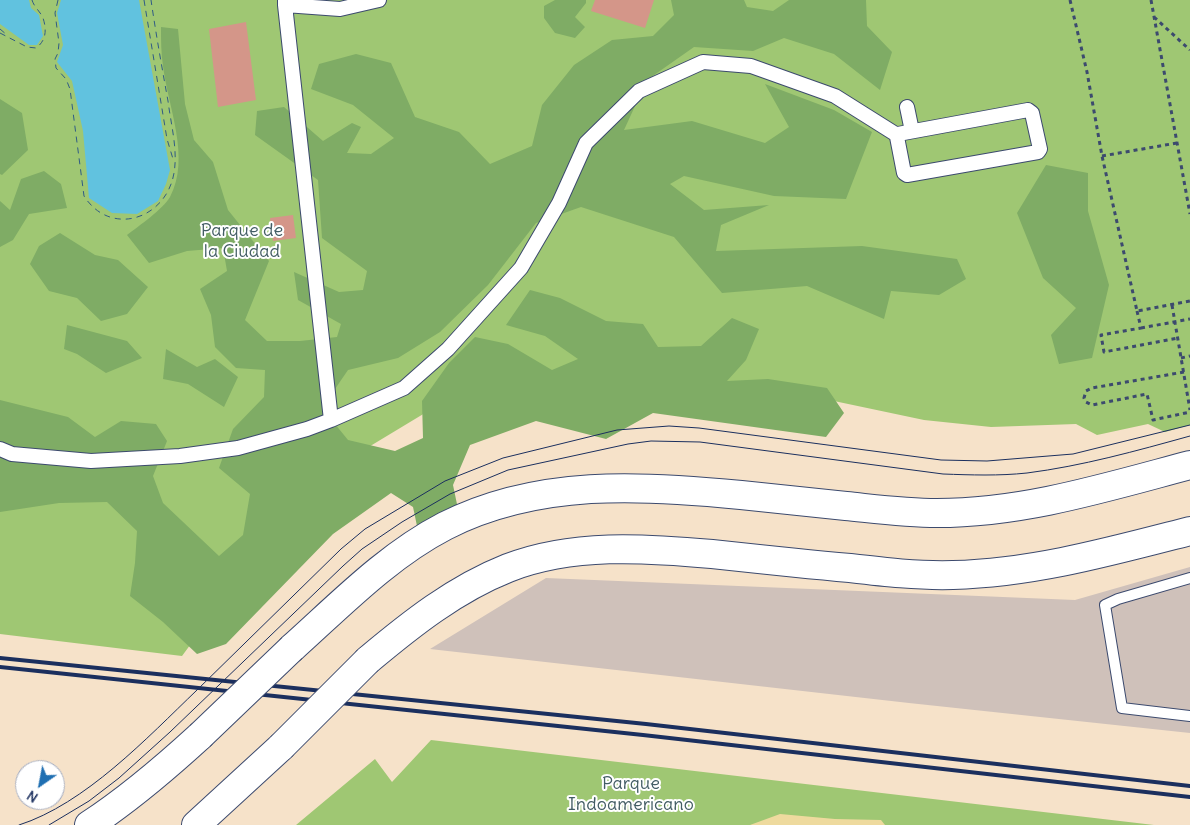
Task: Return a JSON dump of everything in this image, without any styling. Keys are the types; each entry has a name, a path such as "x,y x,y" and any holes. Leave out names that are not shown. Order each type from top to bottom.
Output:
{"main road":[{"path":"89,825 107,814 150,780 200,736 347,598 404,551 446,526 487,509 530,497 564,491 593,488 658,487 895,512 972,511 1023,506 1073,496 1190,465"},
{"path":"196,825 281,747 368,660 423,616 468,586 509,567 548,556 586,550 637,549 682,551 901,574 953,575 1002,572 1053,564 1190,532"}],"street":[{"path":"331,420 285,2 340,9 380,0"},
{"path":"0,449 12,454 91,461 180,456 238,448 307,429 404,388 448,349 521,268 559,203 586,144 639,91 703,62 751,66 836,96 897,135 904,173 907,175 1038,152 1040,149 1032,113 1028,110 897,135"},
{"path":"907,107 912,131"}],"lane":[{"path":"1190,578 1118,599 1105,605 1122,708 1190,716"}],"path":[{"path":"1070,0 1087,72 1102,156 1141,328"},
{"path":"1151,0 1190,214"},
{"path":"1154,17 1190,50"},
{"path":"1102,156 1177,143"},
{"path":"1137,311 1190,301"},
{"path":"1172,304 1184,372 1190,411 1153,420 1147,394 1092,405 1086,402 1084,398 1086,391 1092,388 1184,372"},
{"path":"1178,338 1104,352 1101,335 1190,320"},
{"path":"1181,358 1190,356"}],"shaded area":[{"path":"1190,567 1190,733 430,649 546,578 1075,600"}],"green space":[{"name":"Parque de la Ciudad","path":"0,0 1190,0 1190,425 1165,432 1148,424 1097,435 1076,424 991,427 924,420 834,401 473,384 367,448 230,591 182,656 0,634"},
{"path":"555,0 586,0 586,3 575,17 585,27 575,38 555,33 544,18 544,6"},
{"path":"671,0 744,0 747,7 773,11 789,0 866,0 867,26 892,52 880,90 834,54 784,38 753,51 694,47 647,80 624,130 692,121 765,143 789,127 765,84 834,110 872,132 846,199 774,196 684,176 670,184 704,210 769,205 721,225 716,251 862,246 957,259 966,279 939,295 891,291 884,319 807,286 722,293 674,237 581,207 536,223 488,285 440,332 398,358 348,370 322,408 348,440 395,451 423,438 422,401 449,363 475,337 508,344 552,370 578,359 545,336 506,325 530,290 560,298 606,321 643,324 658,347 701,346 732,318 759,329 746,360 727,381 768,379 827,388 844,413 826,437 653,413 606,439 536,421 470,445 453,485 458,509 433,528 417,526 413,507 391,493 333,534 226,644 197,654 163,622 130,596 137,531 107,502 59,503 0,512 0,400 68,417 95,437 121,421 156,424 167,441 153,476 163,503 219,556 243,535 250,494 219,468 233,429 264,397 265,370 236,368 215,347 211,315 200,289 227,271 223,248 187,251 149,263 127,235 167,202 176,182 178,149 163,66 161,27 178,29 185,104 194,140 213,162 228,210 269,261 245,320 267,341 300,341 337,337 341,324 298,300 294,272 339,292 363,290 367,271 322,238 318,180 255,135 257,111 284,107 323,141 352,123 361,127 347,153 371,154 394,138 353,105 311,89 319,64 356,54 391,63 415,117 459,132 490,164 532,146 542,105 574,65 612,40 653,36 674,15"},
{"path":"0,99 22,113 28,150 2,175 0,174"},
{"path":"1046,165 1088,173 1088,211 1109,285 1092,358 1059,364 1051,335 1076,308 1043,278 1017,213"},
{"path":"44,171 61,184 67,208 29,214 13,240 0,247 0,201 10,210 21,179"},
{"path":"60,233 95,255 118,260 148,287 127,314 101,321 77,298 49,291 30,264 39,246"},
{"path":"67,325 127,341 142,358 106,373 77,354 64,349"},
{"path":"166,349 197,367 215,359 238,377 224,407 188,384 163,379"},
{"name":"Parque Indoamericano","path":"431,740 1154,825 296,825 375,759 392,782"}],"sand":[{"path":"780,814 835,819 881,820 885,825 750,825"}],"water":[{"path":"0,0 29,0 31,8 39,15 43,36 37,45 29,45 0,24"},
{"path":"61,0 139,0 170,170 158,201 137,214 112,213 89,198 83,131 72,81 57,62 63,45 57,13"}],"building":[{"path":"595,0 654,0 645,28 591,11"},
{"path":"246,22 256,100 218,107 209,29"},
{"path":"293,215 296,238 273,241 270,218"}],"ferry route":[{"path":"0,33 27,47 36,48 42,42 45,35 43,18 32,0"},
{"path":"58,0 55,13 59,43 55,59 56,68 66,79 70,89 84,196 95,209 108,216 122,219 136,218 149,212 160,202 169,189 174,173 174,137 151,0"},
{"path":"144,0 167,139 173,159"},
{"path":"0,29 7,35"}],"tram line":[{"path":"19,825 44,815 68,802 114,768 341,549 365,529 445,481 503,458 617,430 669,426 699,428 941,460 987,461 1073,454 1190,425"},
{"path":"49,825 89,801 119,778 170,732 362,549 402,522 450,494 508,470 628,444 651,441 700,442 943,474 1006,475 1048,470 1089,462 1190,436"}],"railway":[{"path":"0,658 646,724 1190,786"},
{"path":"0,667 643,735 1190,797"}]}
